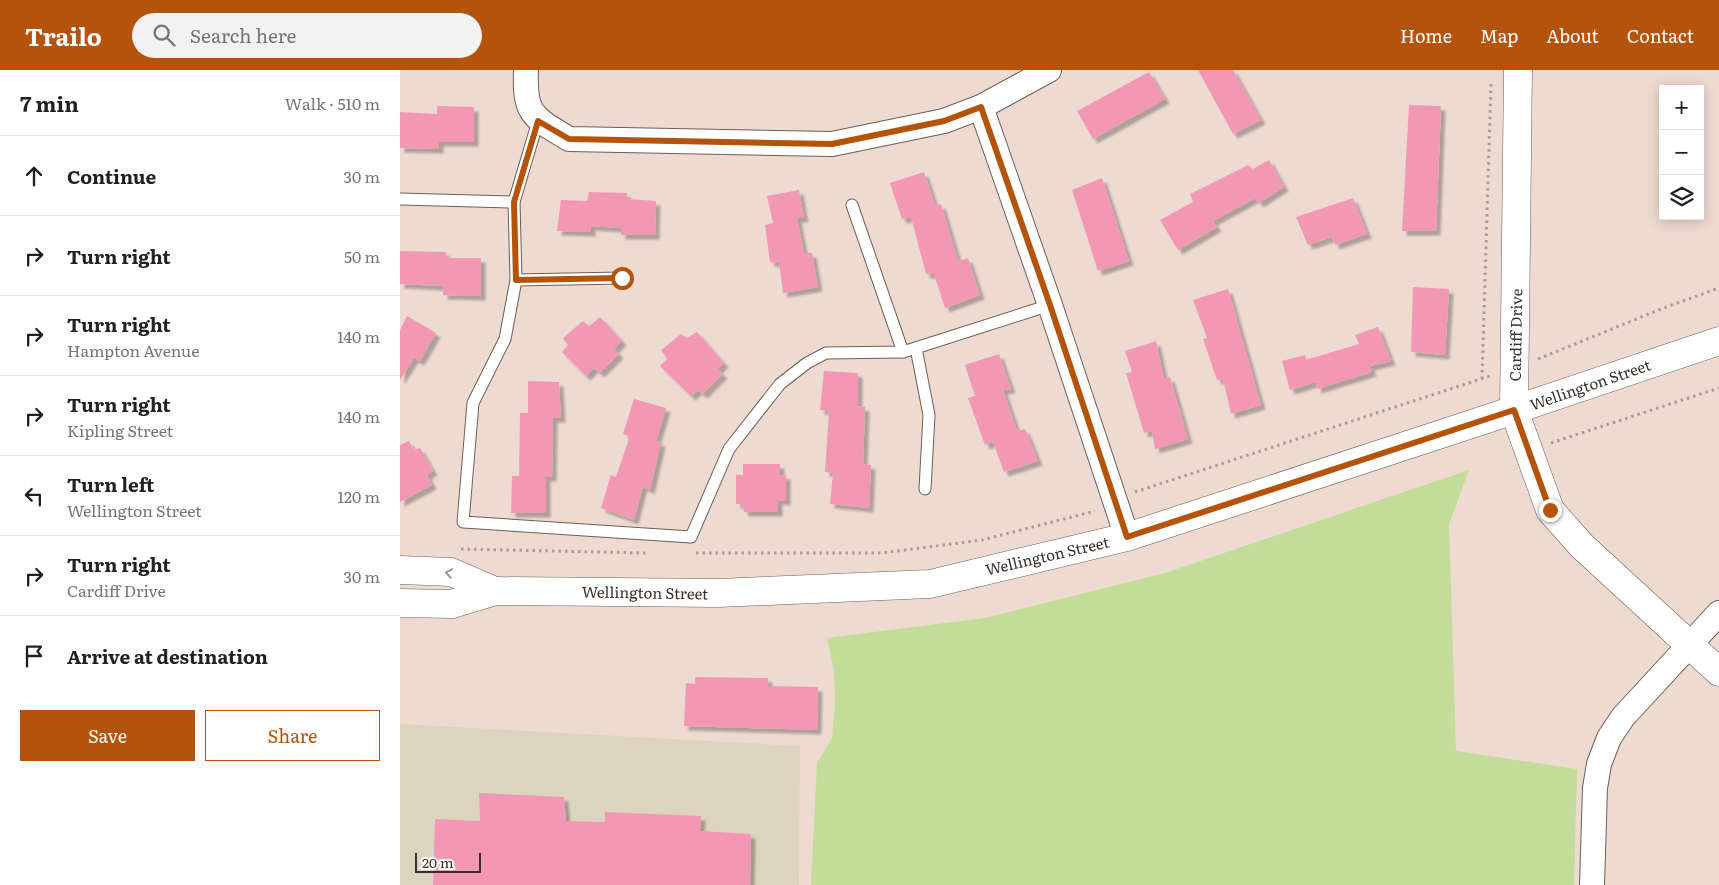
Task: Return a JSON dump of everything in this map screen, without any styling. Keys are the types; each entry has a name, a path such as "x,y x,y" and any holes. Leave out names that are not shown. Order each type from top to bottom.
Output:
{"main road":[{"name":"Cardiff Drive","path":"1518,70 1514,410 1550,510 1582,546 1719,672"},
{"name":"Wellington Street","path":"400,603 452,604 494,591 718,593 930,584 1035,557 1127,537 1719,341"},
{"name":"Wellington Street","path":"400,570 451,572 494,591"}],"street":[{"path":"526,70 527,104 538,121 569,139 832,144 944,121 981,107 1049,70"},
{"path":"981,107 1050,305 1127,537"},
{"path":"1592,885 1595,788 1599,764 1609,738 1623,718 1719,613"}],"lane":[{"path":"538,121 514,202 516,280 504,339 473,403 462,522 690,537 729,449 780,384 807,363 826,353 903,352 1050,305"},
{"path":"400,199 514,202"},
{"path":"852,205 903,352"},
{"path":"516,280 622,278"},
{"path":"916,348 929,415 925,489"}],"path":[{"path":"1482,379 1491,80"},
{"path":"688,553 882,553 982,540 1090,512 1132,494 1482,379 1719,288"},
{"path":"1550,443 1719,388"},
{"path":"458,548 650,553"}],"shaded area":[{"path":"400,724 800,746 799,885 400,885"}],"green space":[{"path":"1469,470 1449,524 1456,751 1577,769 1574,885 811,885 817,763 832,738 835,704 834,670 827,638 985,618 1165,573"}],"building":[{"path":"1198,70 1233,70 1261,120 1233,134"},
{"path":"1149,72 1165,99 1093,139 1077,111"},
{"path":"1409,105 1441,106 1436,231 1402,231"},
{"path":"437,106 474,107 474,142 439,142 439,149 400,148 400,112 437,114"},
{"path":"1269,160 1284,187 1259,203 1255,198 1213,221 1217,227 1178,250 1160,220 1193,202 1190,194 1248,165 1253,169"},
{"path":"924,172 935,206 941,204 958,261 968,258 980,295 945,308 934,274 926,274 911,217 902,219 890,183"},
{"path":"1102,178 1129,261 1098,271 1072,190"},
{"path":"799,190 804,218 797,218 804,253 812,253 818,287 783,293 779,263 770,262 765,225 773,223 767,196"},
{"path":"589,192 627,193 627,199 656,201 655,235 621,235 621,228 591,226 591,232 557,231 561,200 587,201"},
{"path":"1353,198 1367,234 1335,245 1332,237 1308,245 1296,217"},
{"path":"400,251 446,252 446,258 481,258 481,296 443,295 443,286 400,284"},
{"path":"1413,287 1449,289 1445,355 1411,352"},
{"path":"1228,289 1261,405 1231,414 1223,379 1217,380 1203,339 1207,338 1193,300"},
{"path":"407,316 436,333 420,361 414,358 400,380 400,330"},
{"path":"600,317 622,341 614,349 619,354 600,373 594,368 586,376 562,352 568,345 563,338 583,321 589,326"},
{"path":"1378,327 1391,361 1370,366 1372,372 1317,389 1316,382 1290,390 1282,361 1305,355 1306,360 1359,344 1355,335"},
{"path":"697,332 724,363 718,369 723,374 703,394 698,390 691,396 660,366 667,359 661,350 681,334 687,338"},
{"path":"1156,341 1164,379 1170,377 1188,439 1155,449 1152,431 1144,433 1126,373 1132,372 1125,351"},
{"path":"999,354 1011,389 1003,390 1017,431 1025,429 1038,461 1004,472 993,442 985,445 968,398 975,396 965,365"},
{"path":"824,371 858,373 858,406 865,407 863,464 871,465 869,508 830,504 833,473 825,472 829,411 820,410"},
{"path":"528,381 559,382 561,418 553,418 552,477 546,477 546,513 511,513 512,476 519,476 520,413 528,413"},
{"path":"634,399 666,408 656,441 661,442 650,490 643,486 634,520 601,508 611,475 616,477 630,436 623,434"},
{"path":"409,441 414,450 420,448 433,471 427,475 432,485 400,502 400,445"},
{"path":"743,464 780,464 780,475 786,475 786,501 778,500 778,512 744,512 742,504 736,504 736,475 743,475"},
{"path":"695,677 768,678 768,686 818,687 817,730 684,726 686,683 695,684"},
{"path":"479,793 564,797 566,821 605,822 605,812 701,816 700,831 751,834 750,885 433,885 435,819 480,821"}],"route":[{"path":"622,278 516,280 514,202 538,121 569,139 832,144 944,121 981,107 1050,305 1127,537 1514,410 1550,510"}]}
